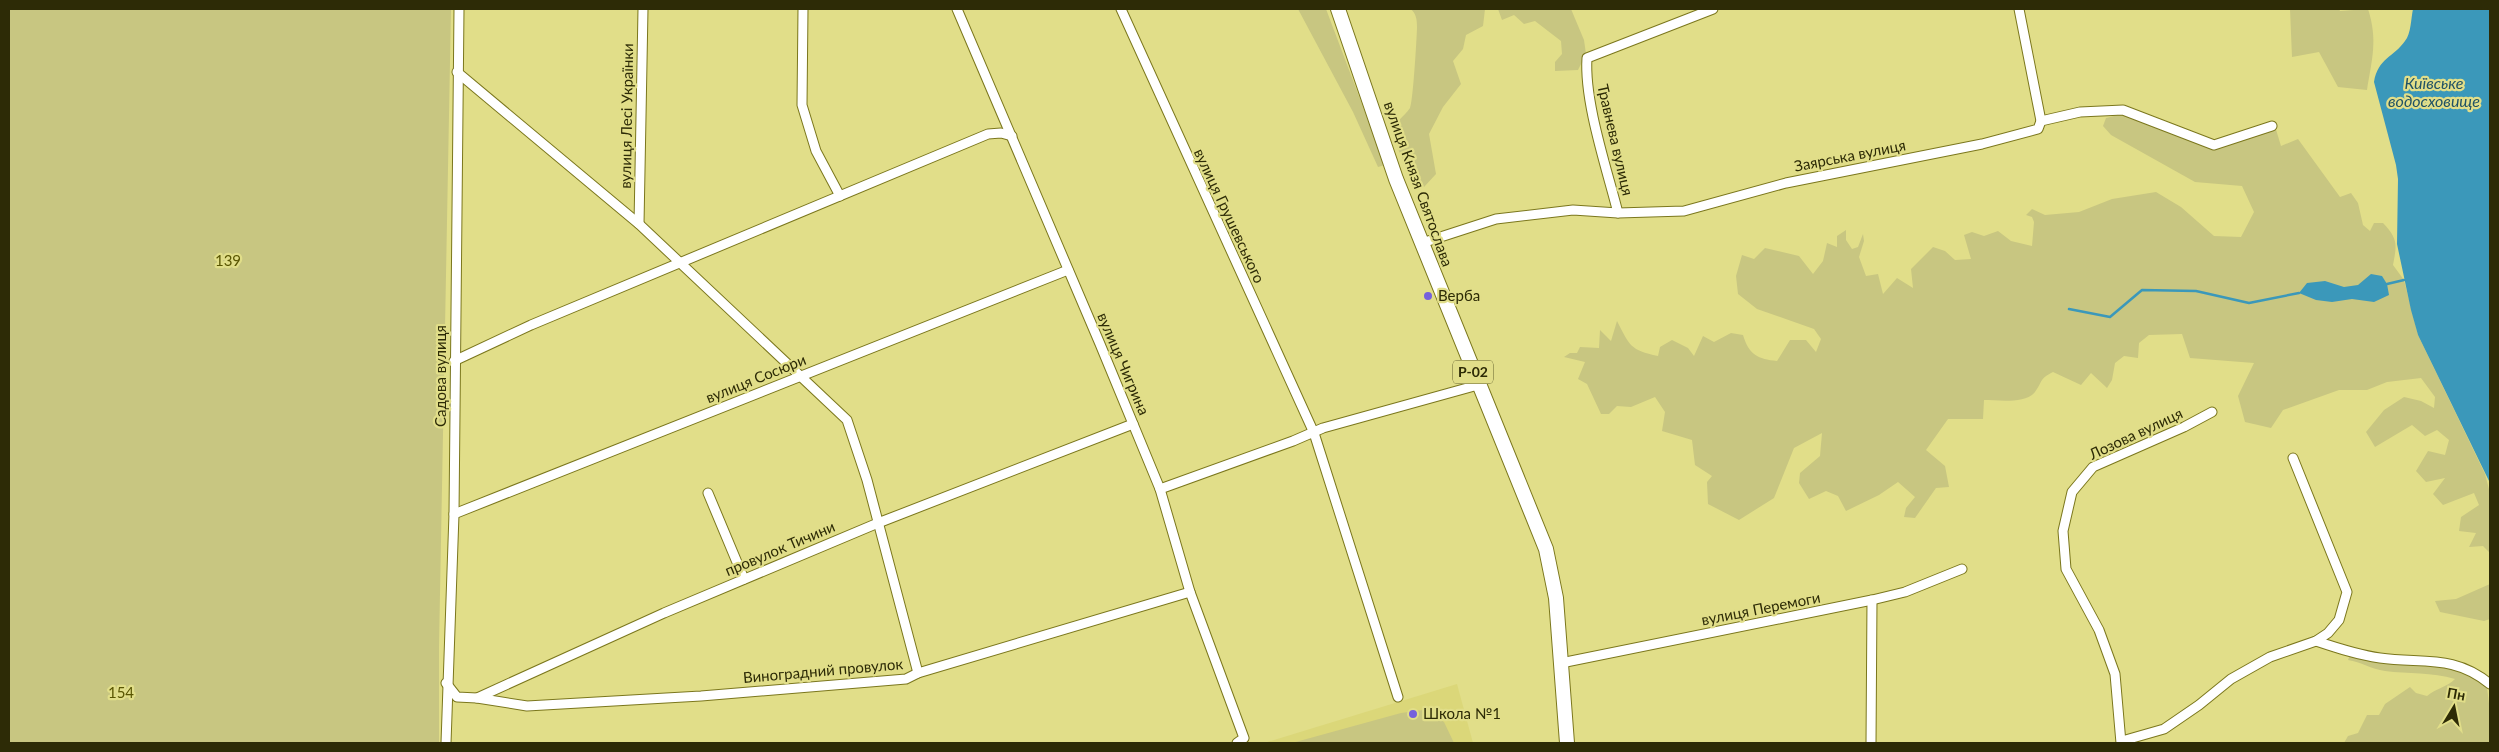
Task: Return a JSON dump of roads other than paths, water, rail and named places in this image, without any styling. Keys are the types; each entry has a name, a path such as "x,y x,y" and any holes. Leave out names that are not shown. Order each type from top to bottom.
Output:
{"main road":[{"name":"вулиця Князя Святослава","path":"1338,9 1396,179 1546,549 1556,598 1568,743"}],"street":[{"name":"Садова вулиця","path":"446,743 446,683 454,514 454,361 459,9"},
{"name":"вулиця Лесі Українки","path":"639,224 643,9"},
{"path":"803,9 802,105 816,151 840,196"},
{"name":"вулиця Чигрина","path":"957,9 1160,489 1190,592 1241,740"},
{"name":"вулиця Грушевського","path":"1120,9 1314,433 1398,697"},
{"name":"Травнева вулиця","path":"1618,213 1591,105 1586,75 1587,58 1713,9"},
{"path":"2019,9 2040,121"},
{"path":"457,72 639,224 847,420 867,480 918,673"},
{"name":"Заярська вулиця","path":"1422,243 1496,219 1573,210 1618,213 1684,211 1786,183 1982,144 2038,129 2040,121 2080,112 2123,110 2214,144 2272,126"},
{"path":"454,361 523,329 682,264 988,134 1001,133 1012,136"},
{"name":"вулиця Сосюри","path":"454,514 1068,270"},
{"path":"1160,489 1314,433 1323,428 1478,385"},
{"name":"Лозова вулиця","path":"2121,742 2115,674 2099,630 2066,569 2063,531 2072,492 2093,467 2184,427 2212,412"},
{"name":"провулок Тичини","path":"477,698 744,579 878,523 1133,424"},
{"path":"2121,742 2164,729 2199,705 2231,678 2270,657 2316,641 2328,633 2340,620 2347,592 2293,458"},
{"path":"708,493 744,579"},
{"name":"вулиця Перемоги","path":"1561,663 1872,600 1905,592 1962,569"},
{"name":"Виноградний провулок","path":"477,698 537,706 701,696 906,679 918,673 1190,592"},
{"path":"1871,743 1872,600"},
{"path":"2316,641 2351,652 2381,658 2428,660 2456,664 2476,673 2490,684"},
{"path":"446,683 457,697 477,698"}],"water":[{"name":"Київське водосховище","path":"2413,9 2490,9 2490,483 2418,335 2397,244 2398,179 2374,82 2379,68 2407,38"},
{"path":"2371,274 2382,276 2387,284 2389,295 2374,302 2352,299 2332,302 2316,300 2299,293 2307,283 2325,281 2344,287 2358,285"}],"waterway":[{"path":"2387,284 2404,280"},
{"path":"2069,309 2110,317 2142,290 2196,291 2249,303 2299,293"}],"place":[{"name":"Верба","path":"1428,296"},
{"name":"Школа №1","path":"1413,714"}],"park label":[{"name":"139","path":"228,261"},
{"name":"154","path":"121,693"}]}
